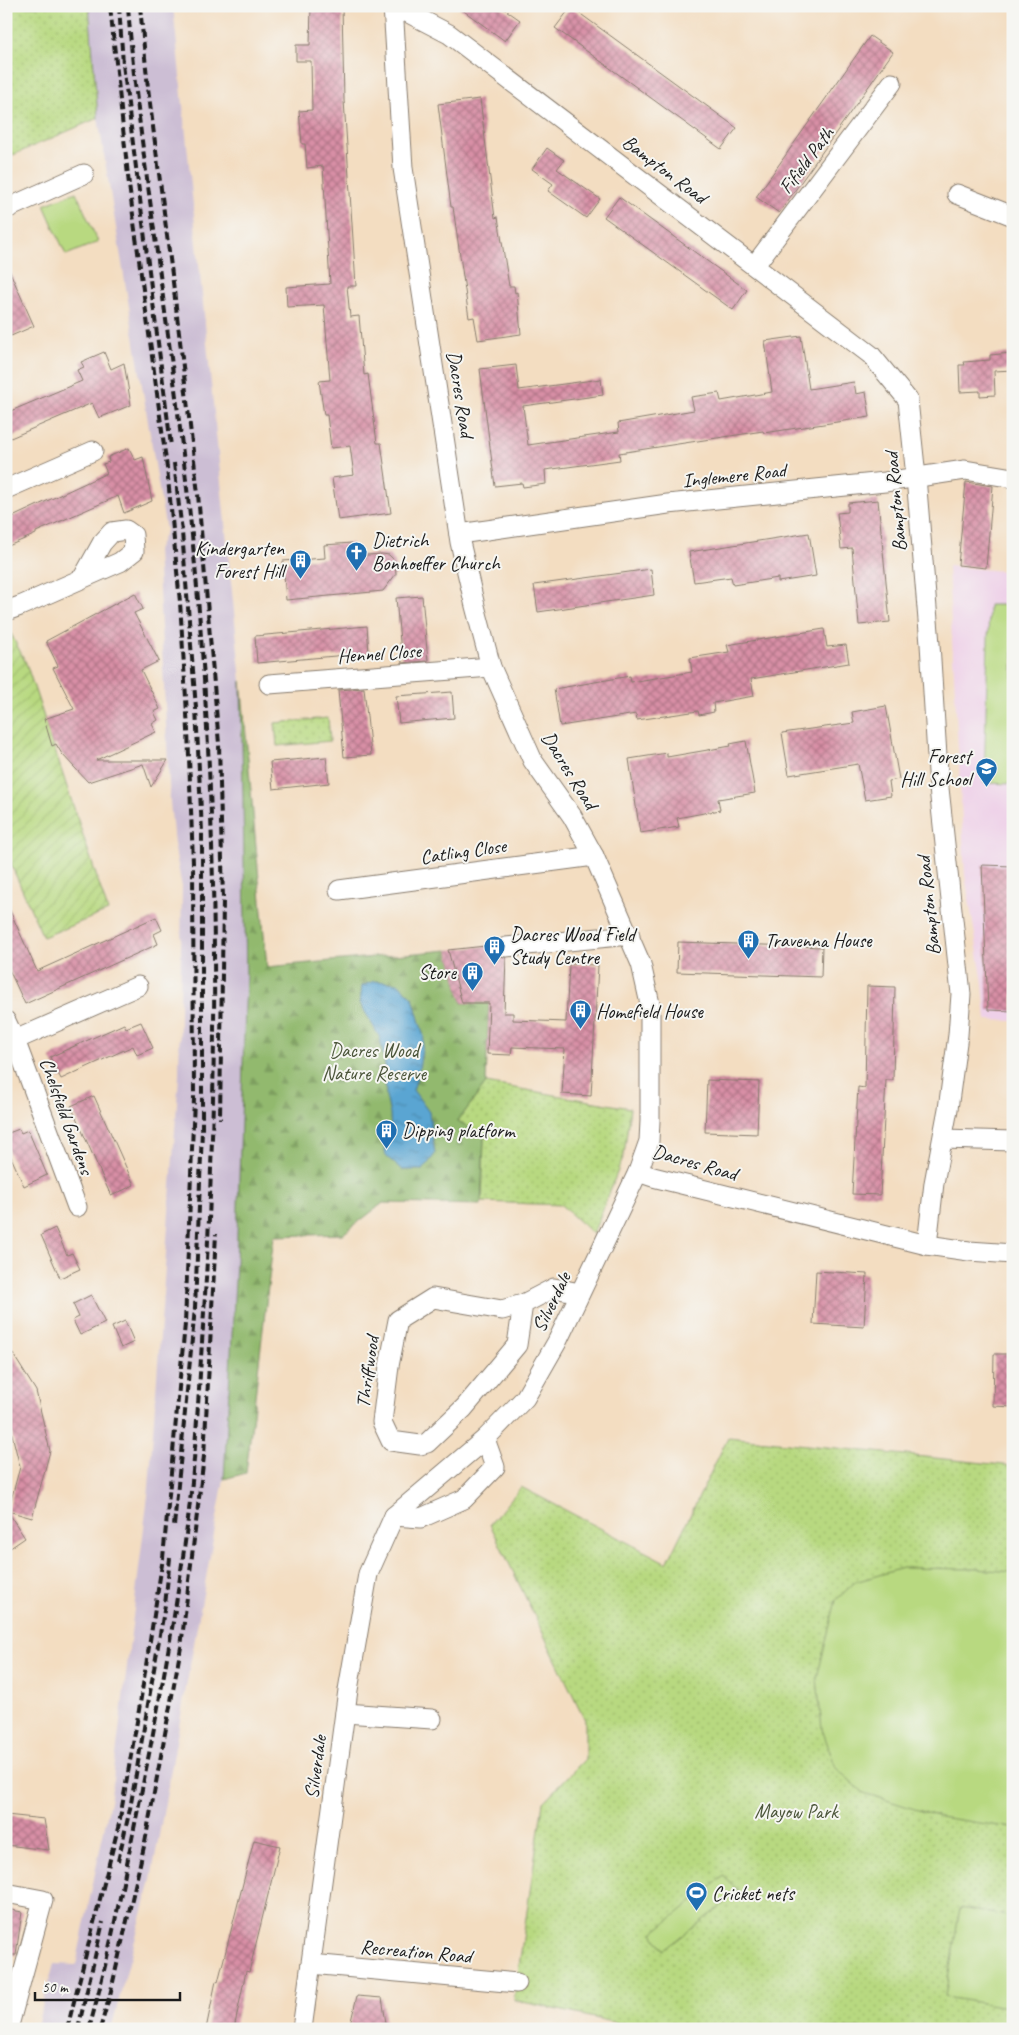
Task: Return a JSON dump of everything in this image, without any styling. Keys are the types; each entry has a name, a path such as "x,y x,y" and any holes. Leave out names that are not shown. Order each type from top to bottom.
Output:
{"street":[{"name":"Bampton Road","path":"394,6 449,34 755,264 871,354 908,400 930,644 939,788 961,994 960,1024 943,1139 934,1183 927,1245"},
{"name":"Dacres Road","path":"394,6 403,168 459,534 474,606 491,667 533,761 572,816 594,856 630,935 641,964 650,1004 650,1131 649,1141 638,1172 927,1245 969,1251 1013,1254"},
{"name":"Fifield Path","path":"755,264 892,83"},
{"path":"6,209 84,174"},
{"path":"957,194 1013,216"},
{"path":"6,489 93,451"},
{"name":"Inglemere Road","path":"459,534 668,504 885,482 965,470 1013,478"},
{"path":"6,612 82,579"},
{"name":"Hennel Close","path":"269,684 491,667"},
{"name":"Catling Close","path":"339,890 594,856"},
{"path":"506,947 630,935"},
{"name":"Chelsfield Gardens","path":"15,1040 138,986"},
{"name":"Chelsfield Gardens","path":"6,1021 15,1040 77,1207"},
{"path":"943,1139 1013,1141"},
{"name":"Silverdale","path":"302,2029 345,1713 368,1574 394,1516 485,1439 525,1398 557,1342 638,1172"},
{"name":"Thriffwood","path":"524,1304 517,1345 464,1408 427,1443 420,1445 391,1441 382,1422 389,1366 398,1320 433,1298 502,1310 524,1304 554,1288 580,1293"},
{"path":"394,1516 421,1518 464,1499 495,1467 485,1439"},
{"path":"345,1713 432,1719"},
{"path":"6,1893 43,1900 8,2029"},
{"name":"Recreation Road","path":"311,1964 518,1983"}],"shaded area":[{"path":"86,6 173,6 241,681 246,979 236,1264 224,1479 150,1885 111,2029 36,2029 54,1964 76,1965 111,1796 149,1487 179,1075 182,887 174,844 170,802 157,550 166,531 98,118"},
{"name":"Forest Hill School","path":"948,566 1013,572 1013,1021 986,1020 983,983 965,875"}],"green space":[{"path":"6,6 89,6 98,118 6,158"},
{"path":"76,192 98,242 66,255 44,205"},
{"path":"989,605 1013,605 1013,784 984,783"},
{"path":"8,628 26,663 108,911 43,937 6,853 6,629"},
{"name":"Dacres Wood Nature Reserve","path":"241,681 267,967 448,950 462,1003 489,1003 486,1083 458,1121 484,1136 481,1205 383,1203 343,1234 274,1236 246,1473 224,1479 236,1264 246,979"},
{"path":"328,718 330,741 277,746 275,723"},
{"path":"486,1083 630,1108 624,1155 593,1234 561,1205 482,1202 484,1137 458,1121"},
{"name":"Mayow Park","path":"728,1437 1013,1466 1013,2029 644,2029 514,2000 543,1802 585,1759 585,1720 490,1524 521,1487 667,1563"},
{"path":"903,1568 977,1569 1013,1572 1013,1828 940,1817 864,1793 836,1768 822,1729 817,1678 836,1600 855,1582"},
{"name":"Cricket nets","path":"724,1876 739,1892 664,1950 653,1933"},
{"path":"960,1908 1013,1917 1013,2008 945,1997"}],"water":[{"path":"374,981 398,983 413,998 424,1037 418,1075 413,1090 429,1112 435,1154 423,1170 402,1170 386,1156 383,1142 391,1132 386,1096 385,1066 380,1038 360,1003 362,986"}],"building":[{"path":"311,6 342,6 344,100 356,286 347,286 350,317 359,316 364,375 368,374 377,443 381,443 391,513 338,520 332,478 354,475 350,446 331,448 327,415 324,415 319,381 330,380 324,305 287,307 286,287 330,284 323,166 307,168 305,144 302,144 299,111 312,110 311,61 296,61 296,45 310,45"},
{"path":"457,6 500,6 520,20 505,41"},
{"path":"571,7 737,128 721,149 555,28"},
{"path":"870,36 893,52 779,213 756,197"},
{"path":"480,99 495,218 498,217 509,286 514,286 515,293 517,292 521,334 478,340 474,317 469,318 453,207 451,207 438,104"},
{"path":"547,148 564,160 557,169 600,199 586,218 548,191 553,184 532,169"},
{"path":"619,197 747,290 733,310 604,217"},
{"path":"6,263 34,326 11,336 6,325"},
{"path":"801,336 809,389 854,382 856,394 866,392 870,417 619,453 620,460 545,470 546,484 523,487 522,483 495,486 480,369 516,365 519,390 601,379 603,395 523,406 528,445 619,432 618,423 694,410 691,397 719,393 721,401 772,392 765,341"},
{"path":"104,352 111,369 124,363 131,405 99,418 92,403 6,440 6,413 82,381 77,370 84,367 81,362"},
{"path":"1012,353 1013,370 994,371 995,395 980,396 980,391 960,392 959,365 965,365 964,362 990,360 990,355"},
{"path":"129,448 135,460 143,457 152,501 124,513 118,496 6,547 6,520 107,473 103,464 109,462 108,457"},
{"path":"966,482 993,486 986,568 958,565"},
{"path":"878,500 890,622 859,625 852,548 841,549 837,513 848,512 848,503"},
{"path":"809,533 816,576 778,582 778,578 733,585 731,577 694,582 689,552"},
{"name":"Dietrich Bonhoeffer Church","path":"352,543 353,556 382,554 389,555 395,561 396,574 383,591 286,600 283,561 325,558 324,545"},
{"path":"651,569 654,595 538,612 534,585"},
{"path":"135,593 143,609 134,613 159,661 141,670 160,709 154,712 158,720 152,724 156,732 96,760 168,760 151,787 143,764 88,782 62,754 56,744 52,746 44,719 74,709 53,668 58,666 46,641"},
{"path":"422,596 428,661 402,663 396,598"},
{"path":"367,626 369,653 257,663 255,636"},
{"path":"824,629 827,647 846,645 849,663 751,679 754,696 713,703 714,712 699,715 698,711 637,720 636,714 560,726 554,689 630,676 631,682 692,672 690,658 729,652 727,645"},
{"path":"364,688 371,755 344,757 338,690"},
{"path":"452,692 454,718 399,723 396,696"},
{"path":"886,706 899,779 889,781 891,796 865,800 858,764 789,775 782,733 854,723 852,712"},
{"path":"746,741 755,793 718,799 720,810 677,818 679,827 640,833 629,759 667,753 667,757 731,746 730,744"},
{"path":"326,757 329,783 273,789 270,762"},
{"path":"982,865 1013,866 1013,1011 988,1010"},
{"path":"6,902 37,971 156,917 162,930 154,934 158,944 25,1004 6,963"},
{"name":"Travenna House","path":"678,942 822,947 821,977 677,972"},
{"path":"495,945 497,954 506,958 504,1013 513,1013 513,1020 566,1022 569,964 598,965 591,1096 562,1094 565,1049 512,1047 511,1055 487,1054 489,1003 462,1003 448,950"},
{"path":"867,986 895,987 893,1080 886,1080 880,1195 852,1194 858,1087 865,1088"},
{"path":"141,1022 153,1048 137,1055 133,1046 61,1079 50,1057 124,1024 126,1028"},
{"path":"707,1080 759,1082 757,1134 705,1132"},
{"path":"94,1096 134,1185 111,1196 71,1106"},
{"path":"19,1129 21,1133 28,1130 47,1175 24,1186 6,1146 6,1134"},
{"path":"55,1228 67,1255 72,1253 80,1269 60,1278 41,1235"},
{"path":"816,1271 867,1274 864,1327 813,1324"},
{"path":"91,1295 105,1323 80,1335 73,1320 79,1317 73,1304"},
{"path":"125,1321 134,1342 121,1348 112,1327"},
{"path":"6,1343 36,1391 50,1451 32,1518 8,1511 20,1467 6,1410"},
{"path":"994,1354 1013,1354 1013,1407 993,1406"},
{"path":"6,1509 25,1538 6,1551"},
{"path":"6,1815 44,1819 49,1850 6,1845"},
{"path":"254,1840 280,1846 249,1972 246,1971 234,2029 206,2029 216,1981 218,1982"},
{"path":"6,1909 22,1912 16,1955 6,1955"},
{"path":"357,1996 382,1998 387,2029 349,2029"}],"railway":[{"path":"67,2029 119,1824 163,1558 185,1324 194,1099 193,863 188,730 180,602 167,468 129,185 110,6"},
{"path":"119,6 123,64 171,446"},
{"path":"89,2029 103,1975 152,1738 171,1633 187,1527 195,1447 209,1228 214,1059 211,805 197,586 174,382 139,118 128,6"},
{"path":"140,6 148,88 198,494 219,744 223,900 220,1119"},
{"path":"174,463 182,532 196,708 202,832 202,1130 195,1308 174,1526"},
{"path":"100,2029 110,1995 145,1842 181,1647 204,1456 216,1234"},
{"path":"118,1861 130,1809 165,1605 170,1558"},
{"path":"78,2029 103,1922"}],"place":[{"name":"Dietrich Bonhoeffer Church","path":"356,571"},
{"name":"Kindergarten Forest Hill","path":"300,579"},
{"name":"Forest Hill School","path":"987,787"},
{"name":"Travenna House","path":"749,959"},
{"name":"Dacres Wood Field Study Centre","path":"494,965"},
{"name":"Store","path":"472,991"},
{"name":"Homefield House","path":"580,1030"},
{"name":"Dipping platform","path":"386,1149"},
{"name":"Cricket nets","path":"696,1912"}]}
